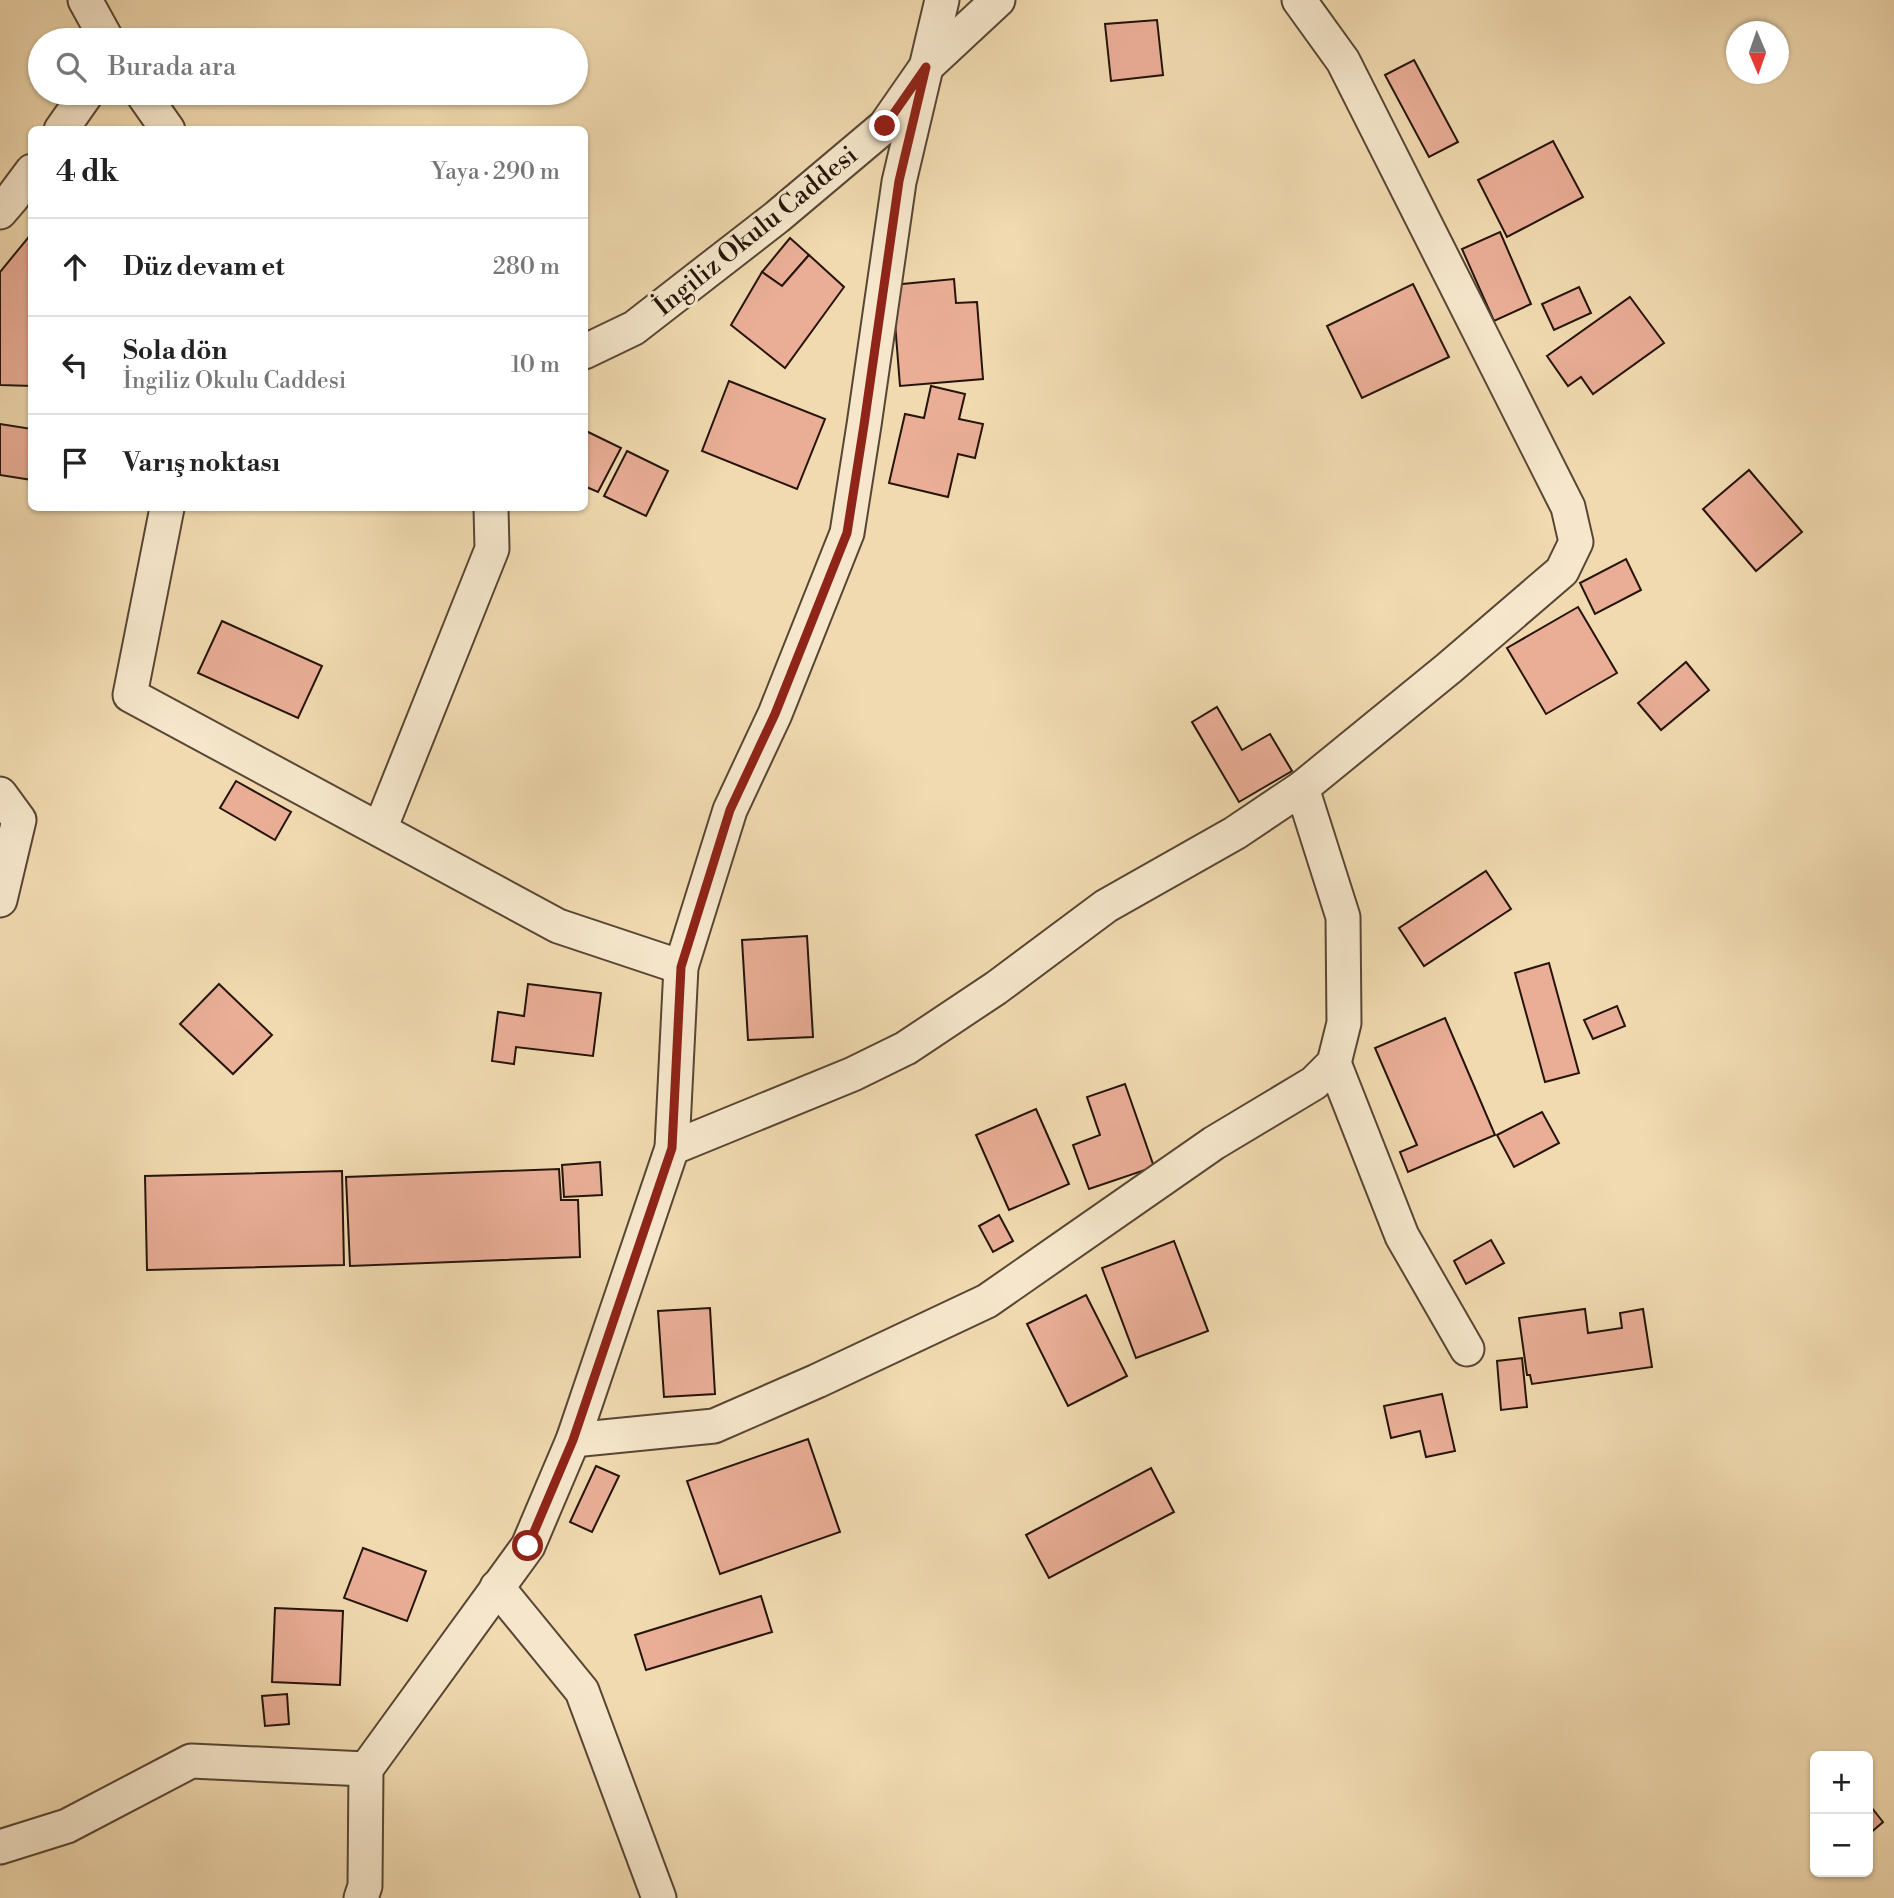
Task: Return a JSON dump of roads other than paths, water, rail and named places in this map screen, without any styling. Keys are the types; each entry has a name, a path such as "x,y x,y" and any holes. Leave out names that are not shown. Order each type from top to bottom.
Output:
{"street":[{"path":"85,0 100,28"},
{"path":"362,1898 365,1886 366,1769 528,1546 573,1440 672,1148 681,967 730,810 775,714 847,533 899,181 942,0"},
{"name":"İngiliz Okulu Caddesi","path":"588,350 634,328 777,217 866,143 885,126 926,67 998,0"},
{"path":"672,1148 853,1074 906,1048 996,988 1106,906 1235,833 1302,788 1562,571 1576,542 1567,508 1343,61 1299,0"},
{"path":"64,126 79,105"},
{"path":"150,105 165,126"},
{"path":"0,212 28,176"},
{"path":"166,511 130,695 558,926 681,967"},
{"path":"380,830 492,549 491,511"},
{"path":"573,1440 715,1426 986,1301 1214,1143 1314,1083 1334,1063 1344,1023 1343,917 1302,788"},
{"path":"0,794 19,820 0,900"},
{"path":"1334,1063 1402,1236 1467,1349"},
{"path":"497,1587 582,1691 659,1898"},
{"path":"0,1847 67,1826 191,1761 366,1769"}]}
